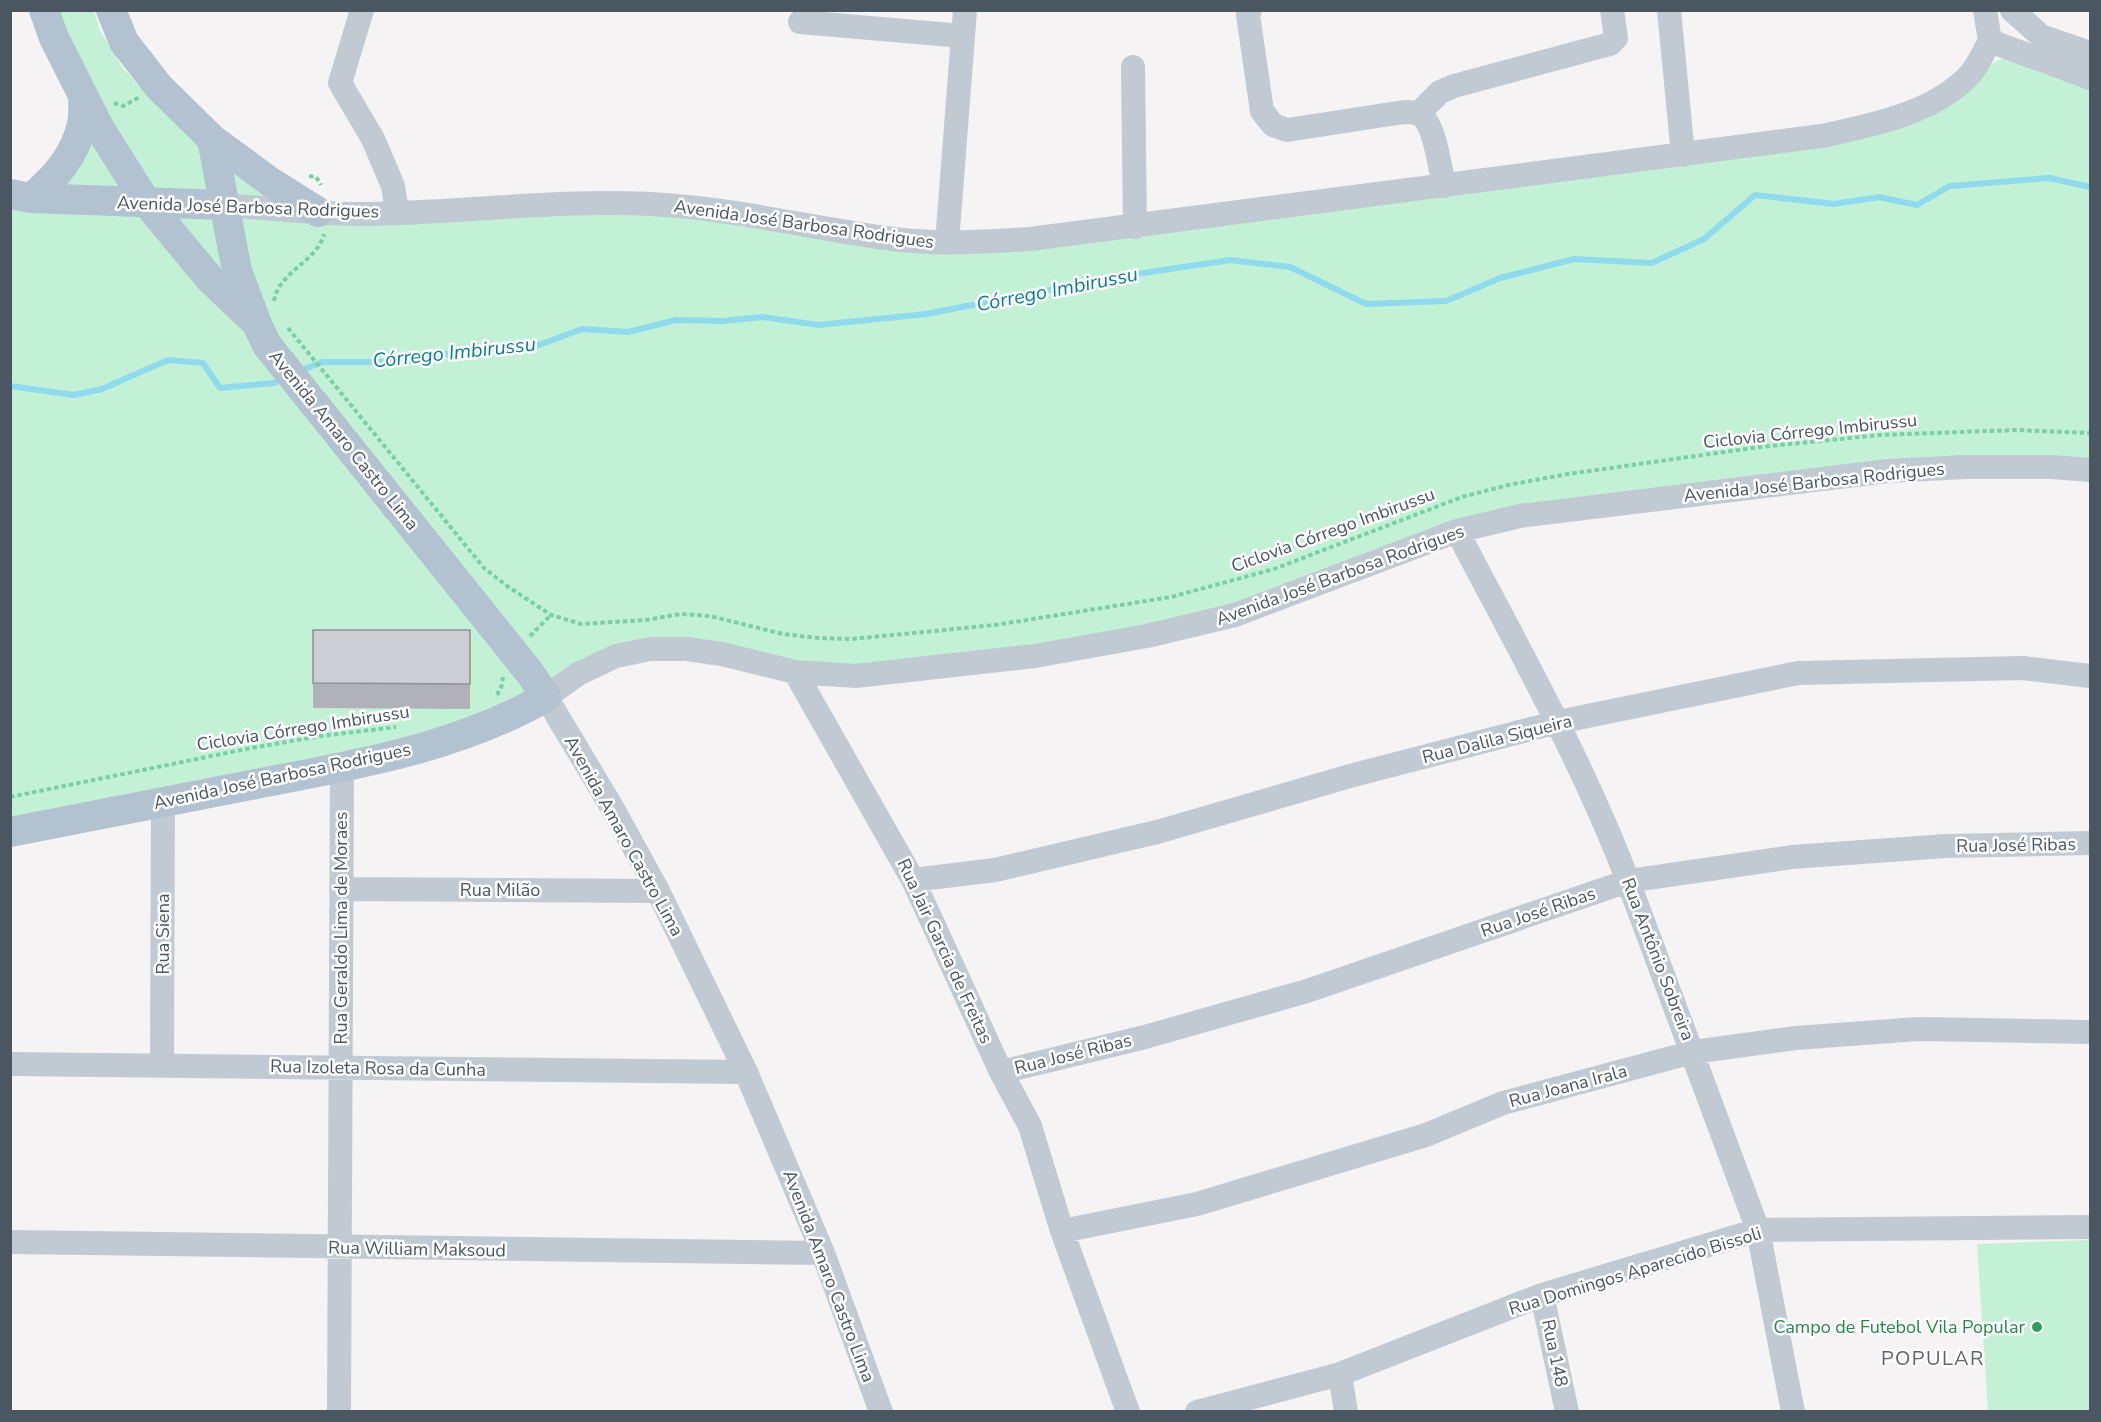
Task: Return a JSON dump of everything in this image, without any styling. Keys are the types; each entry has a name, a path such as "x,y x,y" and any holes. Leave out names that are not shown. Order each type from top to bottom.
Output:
{"main road":[{"name":"Avenida Amaro Castro Lima","path":"44,10 54,38 100,129 146,202 210,279 270,332"},
{"path":"111,10 124,42 159,87 212,139 269,182 318,212"},
{"path":"21,196 55,177 72,150 82,124 83,95"},
{"name":"Avenida Amaro Castro Lima","path":"212,139 237,270 270,332 309,396 513,652 546,697"},
{"name":"Avenida José Barbosa Rodrigues","path":"21,196 224,205"},
{"name":"Avenida José Barbosa Rodrigues","path":"10,832 342,768 459,737 518,713 546,697"}],"street":[{"path":"362,10 340,83 373,139 393,186 398,212"},
{"path":"947,243 965,10"},
{"path":"1250,10 1248,15 1263,111 1273,125 1287,130 1404,112 1418,114 1427,121 1432,134 1444,186"},
{"path":"1418,114 1440,92 1454,86 1610,44 1616,38 1612,10"},
{"path":"1669,10 1683,155"},
{"path":"1985,10 1990,40 2091,78"},
{"path":"2012,10 2041,36 2091,53"},
{"path":"800,22 963,36"},
{"name":"Avenida José Barbosa Rodrigues","path":"224,205 356,214 552,203 612,202 678,205 746,214 886,239 947,243 1030,239 1822,136 1879,123 1913,112 1955,88 1972,71 1990,40"},
{"path":"1133,67 1135,227"},
{"name":"Avenida José Barbosa Rodrigues","path":"546,697 578,674 616,657 650,649 699,650 795,672 856,676 1035,656 1146,636 1235,615 1457,531 1520,516 1888,471 1966,467 2052,467 2091,470"},
{"name":"Rua Antônio Sobreira","path":"1457,531 1558,722 1618,853 1758,1230 1793,1412"},
{"name":"Rua Dalila Siqueira","path":"914,880 995,870 1157,832 1350,776 1558,722 1798,673 2023,668 2091,676"},
{"name":"Rua Jair Garcia de Freitas","path":"795,672 914,880 1001,1072 1030,1126 1062,1231 1128,1412"},
{"name":"Avenida Amaro Castro Lima","path":"546,697 613,809 658,891 746,1072 824,1253 881,1412"},
{"name":"Rua Geraldo Lima de Moraes","path":"339,1412 342,768"},
{"name":"Rua Siena","path":"162,1065 164,802"},
{"name":"Rua José Ribas","path":"1001,1072 1145,1037 1307,991 1628,881 1792,857 1946,846 2091,843"},
{"name":"Rua Milão","path":"341,889 658,891"},
{"name":"Rua Joana Irala","path":"1062,1231 1197,1204 1426,1135 1503,1103 1693,1052 1796,1038 1918,1029 2091,1032"},
{"name":"Rua Izoleta Rosa da Cunha","path":"10,1064 746,1072"},
{"name":"Rua Domingos Aparecido Bissoli","path":"1197,1412 1340,1374 1542,1295 1758,1230 2091,1227"},
{"name":"Rua William Maksoud","path":"10,1242 824,1253"},
{"name":"Rua 148","path":"1542,1295 1568,1412"},
{"path":"1340,1374 1346,1412"}],"path":[{"name":"Ciclovia Córrego Imbirussu","path":"270,332 484,568 551,615 581,624 646,620 681,614 710,616 783,634 818,638 852,639 995,625 1171,597 1274,569 1462,497 1548,478 1761,447 1880,435 2015,430 2091,434"},
{"path":"487,700 497,696 502,685 505,659 551,615"},
{"name":"Ciclovia Córrego Imbirussu","path":"10,797 251,748 321,736 404,726"}],"green space":[{"path":"54,11 94,11 100,31 122,67 147,95 330,208 563,199 959,239 1891,119 2003,58 2090,83 2090,465 1531,512 1247,610 868,672 662,645 555,687 147,197 35,190 63,146 82,79"},
{"path":"11,200 132,208 189,274 252,335 538,698 455,735 11,825"},
{"name":"Campo de Futebol Vila Popular","path":"2090,1240 2090,1411 1988,1411 1977,1244"}],"building":[{"path":"313,630 470,630 470,684 313,683"}],"waterway":[{"name":"Córrego Imbirussu","path":"300,371 322,362 401,362 464,351 536,346 582,329 628,332 676,320 723,321 762,317 819,325 926,314 1117,277 1230,260 1290,267 1366,304 1446,301 1500,278 1574,259 1652,263 1704,239 1755,195 1834,204 1879,197 1917,205 1950,186 2049,178 2090,187"},
{"name":"Córrego Imbirussu","path":"10,386 74,395 102,389 168,360 203,363 220,388 274,383 283,379"}],"place":[{"name":"Campo de Futebol Vila Popular","path":"2037,1327"}],"district":[{"name":"POPULAR","path":"1933,1358"}]}
